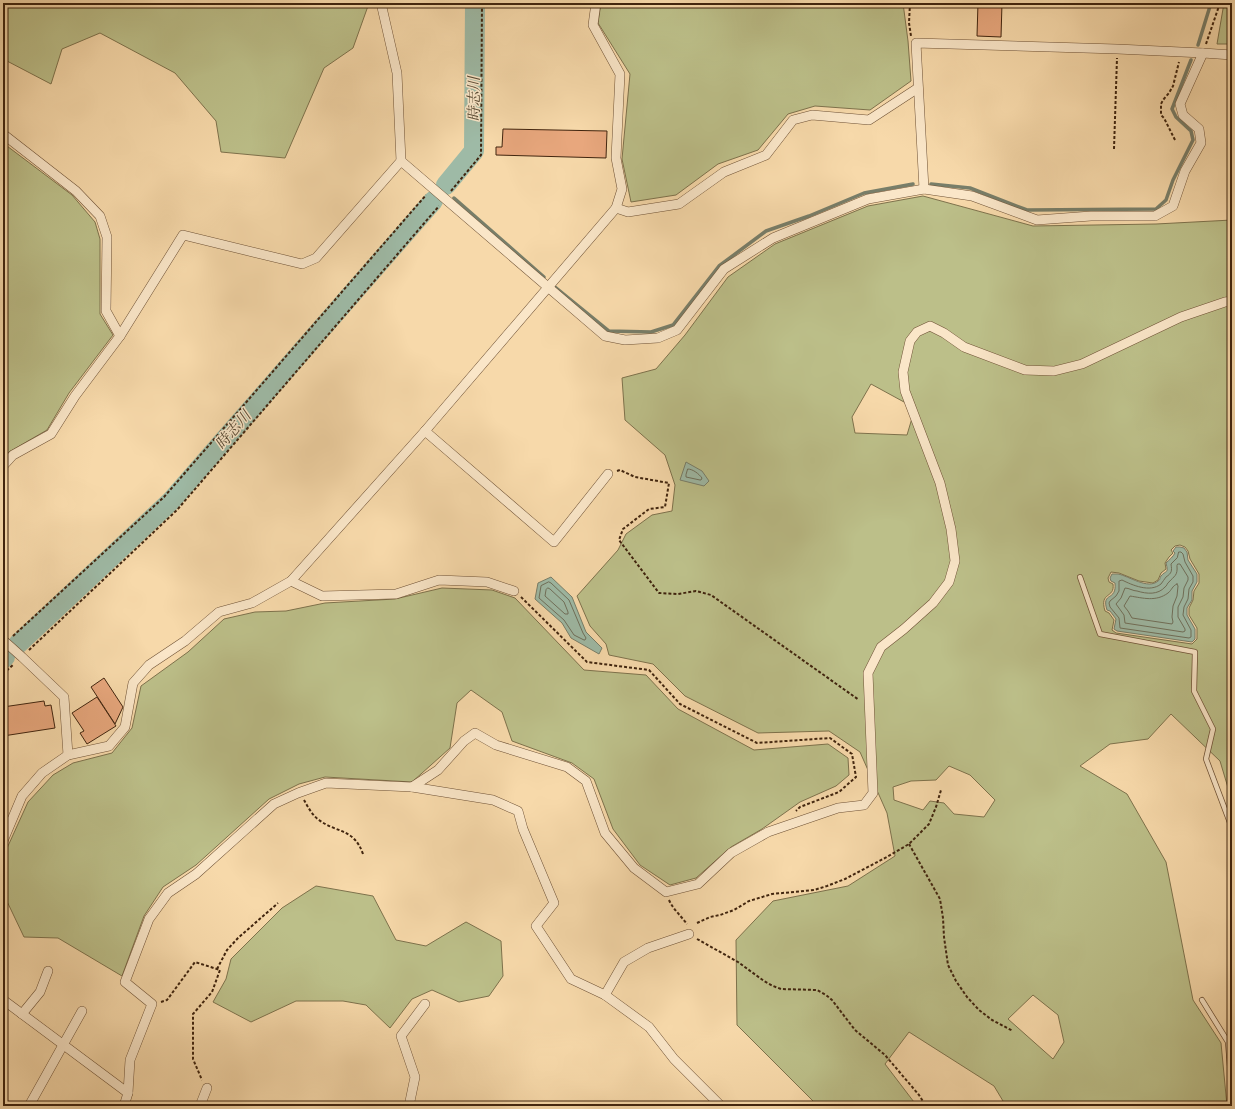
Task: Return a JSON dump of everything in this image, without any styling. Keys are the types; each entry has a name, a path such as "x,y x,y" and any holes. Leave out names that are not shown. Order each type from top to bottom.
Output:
{"street":[{"path":"3,466 13,455 52,434 75,396 120,336 183,236 302,264 316,258 401,161 398,73 381,3"},
{"path":"3,841 22,796 42,773 68,756 109,746 125,727 133,683 149,665 185,641 219,612 252,603 291,582 425,431 616,208 622,189 616,158 620,74 593,25 596,3"},
{"path":"924,189 916,43 1203,52 1232,55"},
{"path":"401,161 605,336 625,340 658,338 677,330 724,269 773,238 868,199 924,189 972,196 1037,220 1090,216 1155,216 1173,206 1185,172 1202,144 1199,129 1183,115 1180,104 1203,52"},
{"path":"616,208 628,212 679,204 724,172 766,156 793,120 812,115 869,120 918,88"},
{"path":"3,134 76,191 100,216 107,237 106,311 120,336"},
{"path":"412,788 438,770 464,741 475,734 496,745 567,767 586,781 606,833 634,868 666,892 698,884 731,853 768,832 838,808 864,805 873,793 868,673 881,647 933,604 949,582 955,561 951,529 940,483 905,391 903,372 910,341 917,332 930,326 944,333 964,348 1025,370 1054,371 1082,364 1181,317 1232,301"},
{"path":"425,431 554,542 608,474"},
{"path":"291,582 322,596 396,594 439,580 487,582 514,590"},
{"path":"4,641 64,697 68,756"},
{"path":"124,1106 128,1093 130,1060 152,1004 125,982 149,919 168,893 196,874 274,804 326,783 412,788 493,800 518,811 523,830 554,903 536,926 571,979 605,995 649,1027 674,1059 721,1106"},
{"path":"605,995 624,962 648,948 689,934"},
{"path":"22,1014 40,992 48,971"},
{"path":"3,1001 128,1093"},
{"path":"409,1106 415,1077 401,1036 425,1004"},
{"path":"29,1106 82,1011"},
{"path":"200,1106 207,1088"}],"lane":[{"path":"1080,577 1100,634 1195,652 1194,691 1213,730 1206,759 1232,828"},
{"path":"1202,1000 1228,1042 1232,1091"}],"path":[{"path":"3,674 176,510 445,199 481,155 482,3"},
{"path":"910,3 908,23 909,31 912,39 916,43"},
{"path":"1203,52 1220,3"},
{"path":"1114,149 1117,49"},
{"path":"1175,140 1161,115 1161,104 1173,86 1181,52"},
{"path":"4,641 164,497 432,188"},
{"path":"608,474 620,470 635,477 669,483 665,507 649,509 623,529 619,540 659,593 678,594 696,591 711,595 870,707"},
{"path":"514,590 587,662 649,670 680,704 757,743 830,738 852,754 856,777 839,792 800,807 795,812"},
{"path":"697,923 710,917 734,910 749,901 772,894 814,890 845,879 909,844 929,824 941,790"},
{"path":"301,792 308,807 319,820 349,834 360,845 363,854"},
{"path":"909,844 940,899 948,965 956,981 967,997 979,1010 992,1020 1013,1031"},
{"path":"666,892 672,906 689,928 689,934 706,945 738,962 773,986 781,989 817,990 826,995 832,1000 854,1030 885,1055 919,1095 926,1106"},
{"path":"217,969 227,950 238,938 278,903"},
{"path":"152,1004 167,1000 195,962 220,970 212,992 193,1014 193,1059 207,1088"}],"green space":[{"path":"3,3 365,3 368,6 353,48 324,68 285,158 221,152 216,121 175,73 100,33 62,49 51,84 7,61 3,64"},
{"path":"601,3 903,3 911,81 870,110 815,106 788,114 758,150 718,164 676,195 631,202 622,159 630,74 598,23"},
{"path":"1224,3 1232,3 1232,44 1217,44"},
{"path":"3,143 72,195 95,222 100,239 100,314 113,335 69,393 47,430 9,452 3,459"},
{"path":"923,196 1033,226 1156,224 1232,220 1232,801 1220,761 1171,714 1148,739 1110,744 1080,766 1127,794 1166,862 1193,1000 1221,1043 1227,1106 1006,1106 994,1086 909,1032 885,1064 917,1106 818,1106 737,1025 736,940 773,901 848,886 895,856 887,813 860,752 829,731 758,733 685,696 653,664 609,655 606,644 590,626 577,596 618,550 626,534 652,515 672,511 675,485 665,455 625,420 622,378 656,369 685,335 728,277 775,244 868,206","holes":["871,384 915,408 907,435 855,433 852,417","1180,545 1185,547 1199,574 1199,583 1194,591 1193,600 1189,608 1189,615 1197,628 1197,639 1192,644 1116,633 1112,630 1114,620 1109,613 1105,611 1104,605 1105,598 1112,592 1113,589 1113,584 1109,582 1108,578 1111,572 1119,573 1139,581 1153,583 1158,580 1161,573 1166,569 1165,563 1173,553 1171,550 1175,546","949,766 970,775 995,800 984,817 954,814 944,803 930,801 923,810 894,800 893,787 911,781 936,780","1033,995 1058,1015 1064,1042 1053,1059 1008,1019"]},
{"path":"442,588 492,590 515,598 584,670 646,675 678,709 754,750 828,744 848,758 849,775 836,786 800,802 762,829 731,847 696,878 670,885 640,865 613,829 594,779 572,763 512,741 502,712 471,690 457,703 450,748 412,782 325,777 299,784 269,799 196,865 163,887 144,916 122,976 58,938 24,937 3,893 3,857 28,802 53,775 73,763 112,753 132,728 141,686 188,652 224,619 255,612 286,611 325,603 395,599"},
{"path":"316,886 373,896 396,940 426,946 466,922 501,941 503,976 489,996 459,1002 432,990 412,999 390,1028 366,1005 343,1001 296,1001 251,1022 213,1002 226,979 231,959 282,908"}],"water":[{"path":"686,462 702,471 709,481 704,486 680,480"},
{"path":"1176,547 1184,548 1187,552 1188,560 1197,574 1197,582 1192,591 1192,600 1187,608 1187,615 1195,629 1195,639 1192,642 1117,631 1114,629 1116,619 1110,611 1107,610 1106,604 1107,598 1114,593 1115,589 1115,583 1111,581 1110,578 1112,574 1122,575 1138,582 1149,584 1154,583 1160,579 1166,571 1166,563 1175,553 1173,551"},
{"path":"551,577 572,597 586,632 602,648 599,654 571,638 562,623 535,599 538,583"}],"building":[{"path":"978,3 1002,3 1001,37 977,36"},
{"path":"503,129 607,131 606,158 496,155 496,147 502,147"},
{"path":"104,678 123,707 115,724 91,687"},
{"path":"97,697 116,726 87,744 80,733 84,731 72,713"},
{"path":"44,701 45,706 51,705 55,728 3,736 3,707"}],"waterway":[{"name":"時志川","path":"446,185 474,151 475,3"},
{"path":"1198,45 1211,3"},
{"path":"931,184 970,188 1027,210 1156,209 1166,200 1173,180 1193,140 1191,131 1176,117 1172,109 1191,60"},
{"path":"555,287 609,331 651,332 673,325 719,266 766,231 809,216 864,193 913,184"},
{"path":"454,198 544,277"},
{"name":"時志川","path":"18,644 171,501 433,201"}]}
